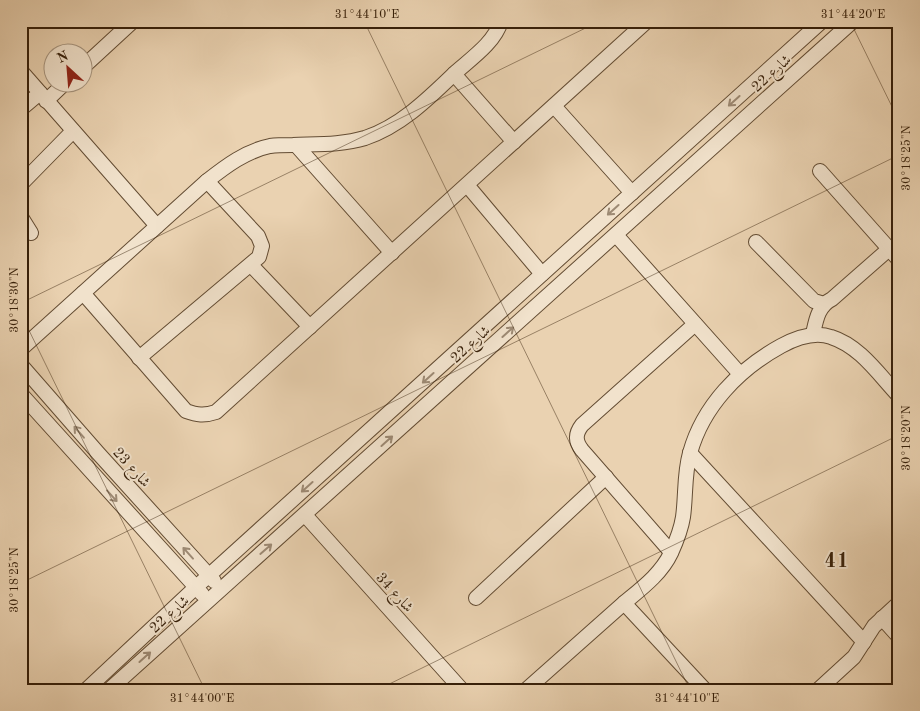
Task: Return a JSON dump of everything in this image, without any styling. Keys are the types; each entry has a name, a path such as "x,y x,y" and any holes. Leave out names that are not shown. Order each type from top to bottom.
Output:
{"street":[{"path":"92,59 133,21"},
{"path":"21,349 207,180 226,165 248,154 271,146 362,138 384,131 403,120 484,46 499,27 501,21"},
{"path":"83,293 186,411 196,415 216,412 647,21"},
{"name":"شارع 22","path":"86,690 209,576 822,21"},
{"name":"شارع 22","path":"109,690 853,21"},
{"path":"21,71 157,226"},
{"path":"454,74 514,142"},
{"path":"21,109 51,92"},
{"path":"554,106 632,193"},
{"path":"21,184 72,131"},
{"path":"296,145 392,253"},
{"path":"820,171 899,260"},
{"path":"139,358 259,257 262,246 258,236 207,180"},
{"path":"467,185 542,274"},
{"path":"21,217 31,233"},
{"path":"616,235 740,374"},
{"path":"756,242 814,301 824,304"},
{"path":"812,334 824,304 889,250"},
{"path":"251,265 310,327"},
{"path":"671,552 578,444 576,437 578,430 695,324"},
{"path":"526,690 664,566 683,520 686,472 698,432 716,401 740,374 793,340 812,334 829,336 844,342 857,352 899,396"},
{"name":"شارع 23","path":"21,365 221,589"},
{"path":"21,394 208,600"},
{"path":"690,454 864,642"},
{"path":"476,598 606,477"},
{"name":"شارع 34","path":"305,515 462,690"},
{"path":"624,603 705,690"},
{"path":"818,690 854,657 882,618 899,603"},
{"path":"882,618 899,636"}],"district":[{"name":"41","path":"837,560"}]}
